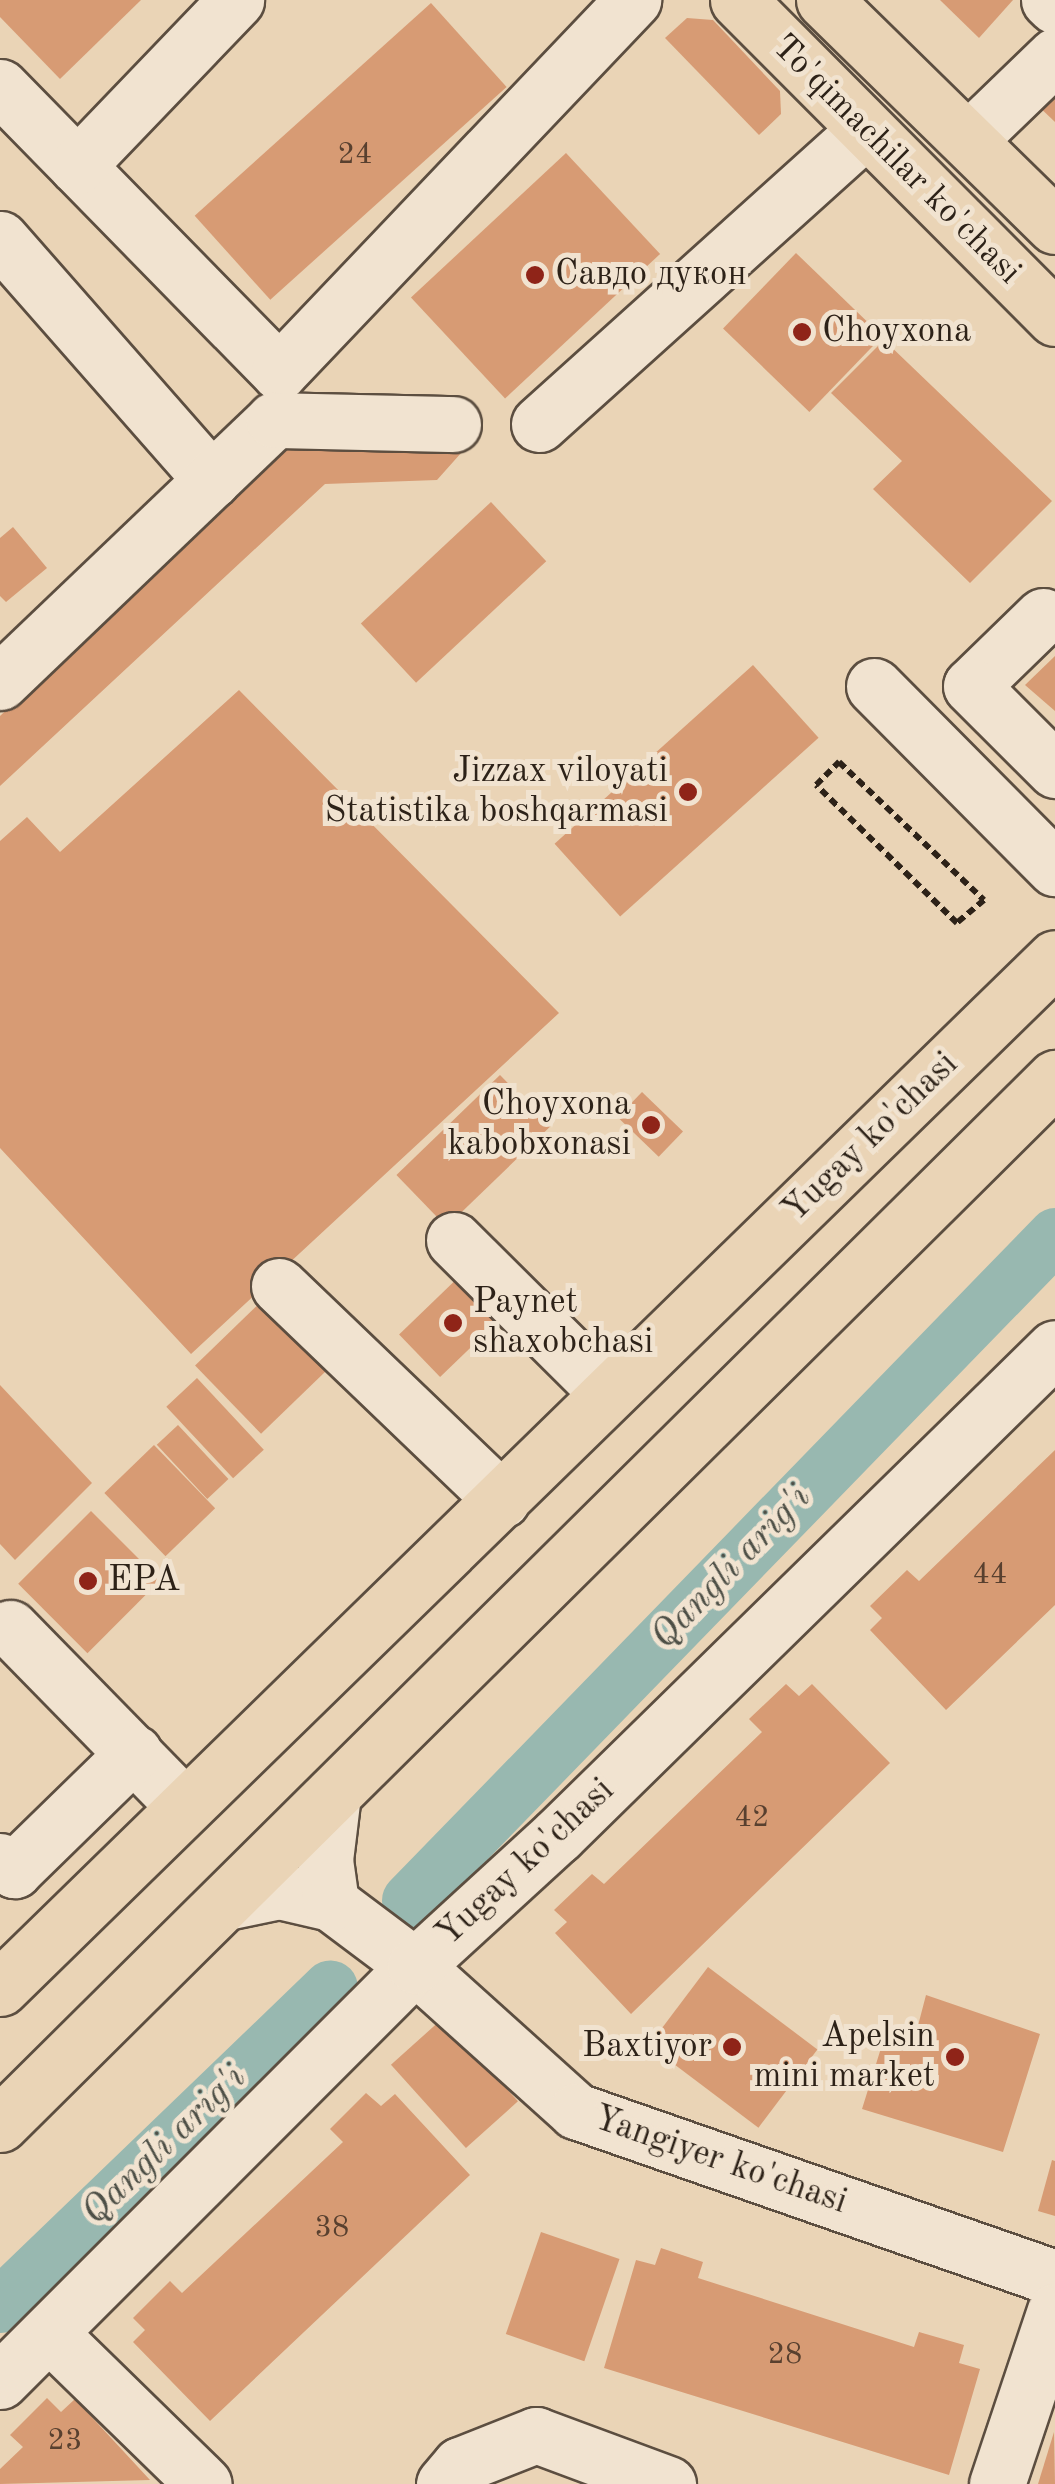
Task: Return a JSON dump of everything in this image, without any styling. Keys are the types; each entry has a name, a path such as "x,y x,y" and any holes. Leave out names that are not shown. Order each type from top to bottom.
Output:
{"main road":[{"name":"To'qimachilar ko'chasi","path":"738,0 864,131 1055,318"},
{"name":"To'qimachilar ko'chasi","path":"824,0 1055,226"},
{"name":"Yugay ko'chasi","path":"0,1988 1055,958"},
{"path":"0,2124 1055,1078"}],"street":[{"path":"77,166 236,0"},
{"path":"0,87 279,372 633,0"},
{"path":"1049,0 1055,6"},
{"path":"968,140 1055,56"},
{"path":"539,424 864,131"},
{"path":"0,239 212,480"},
{"path":"0,682 274,420 453,424"},
{"path":"1043,616 971,686 1055,770"},
{"path":"874,686 1055,868"},
{"path":"454,1240 608,1393"},
{"path":"279,1286 502,1500"},
{"name":"Yugay ko'chasi","path":"0,2381 415,1966 557,1836 1055,1348"},
{"path":"10,1628 185,1807"},
{"path":"0,1861 14,1870 134,1753"},
{"path":"226,1902 279,1891 331,1902 326,1837 334,1794"},
{"name":"Yangiyer ko'chasi","path":"331,1902 415,1966 576,2111 1055,2278"},
{"path":"997,2484 1055,2312"},
{"path":"49,2333 204,2484"},
{"path":"444,2484 460,2465 536,2436 668,2484"}],"path":[{"path":"839,762 984,900 957,922 816,785 839,762"}],"building":[{"path":"0,0 141,0 60,79 0,17"},
{"path":"940,0 1013,0 979,38"},
{"path":"431,3 507,87 270,300 195,216"},
{"path":"687,18 713,20 780,91 781,114 759,135 665,38"},
{"path":"1055,80 1055,122 1034,102"},
{"name":"Cавдо дукон","path":"566,153 660,254 505,399 411,298"},
{"name":"Choyxona","path":"796,253 882,336 809,412 723,329"},
{"path":"884,340 1052,501 970,583 873,489 902,461 831,393"},
{"path":"478,434 437,480 325,484 0,786 0,716 292,438"},
{"name":"Jizzax viloyati Statistika boshqarmasi","path":"491,502 546,561 416,683 361,623"},
{"path":"13,527 47,568 6,602 0,596 0,538"},
{"path":"1055,656 1055,711 1025,685"},
{"name":"Jizzax viloyati Statistika boshqarmasi","path":"753,665 819,738 620,916 555,844"},
{"path":"239,690 559,1013 191,1354 0,1148 0,841 27,817 60,852"},
{"path":"500,1075 550,1127 446,1227 396,1175"},
{"name":"Choyxona kabobxonasi","path":"642,1092 683,1132 659,1157 618,1117"},
{"name":"Paynet shaxobchasi","path":"466,1270 507,1312 440,1377 399,1335"},
{"path":"267,1296 333,1364 261,1434 195,1365"},
{"path":"197,1378 264,1450 233,1478 166,1407"},
{"path":"0,1385 92,1483 15,1560 0,1544"},
{"path":"178,1425 228,1479 207,1499 157,1445"},
{"path":"154,1445 215,1508 165,1556 104,1493"},
{"path":"1055,1450 1055,1605 946,1710 870,1630 882,1618 870,1606 907,1570 919,1581"},
{"name":"EPA","path":"91,1511 160,1580 87,1653 18,1584"},
{"path":"786,1684 799,1696 812,1684 890,1763 631,2014 555,1933 567,1922 554,1910 592,1874 604,1884 762,1732 749,1719"},
{"name":"Baxtiyor","path":"708,1967 817,2049 758,2128 649,2045"},
{"name":"Apelsin mini market","path":"926,1995 1040,2034 1003,2152 862,2109 886,2032 914,2041"},
{"path":"443,2018 518,2101 466,2148 391,2065"},
{"path":"366,2093 381,2106 395,2094 470,2175 210,2421 133,2342 145,2330 133,2318 170,2281 182,2293 343,2142 330,2129"},
{"path":"1052,2160 1055,2161 1055,2216 1038,2211"},
{"path":"541,2232 619,2259 584,2361 506,2334"},
{"path":"661,2248 703,2262 698,2278 914,2347 919,2332 964,2345 959,2363 980,2369 949,2475 604,2368 636,2260 655,2265"},
{"path":"47,2398 61,2412 75,2399 150,2480 0,2484 0,2469 23,2447 10,2435"},
{"path":"1054,2432 1055,2484 1038,2484"}],"waterway":[{"name":"Qangli arig'i","path":"409,1900 1055,1235"},
{"name":"Qangli arig'i","path":"0,2305 330,1987"}],"place":[{"name":"Cавдо дукон","path":"535,275"},
{"name":"Choyxona","path":"802,332"},
{"name":"Jizzax viloyati Statistika boshqarmasi","path":"688,792"},
{"name":"Choyxona kabobxonasi","path":"651,1125"},
{"name":"Paynet shaxobchasi","path":"453,1323"},
{"name":"EPA","path":"88,1581"},
{"name":"Baxtiyor","path":"732,2047"},
{"name":"Apelsin mini market","path":"955,2057"}]}
